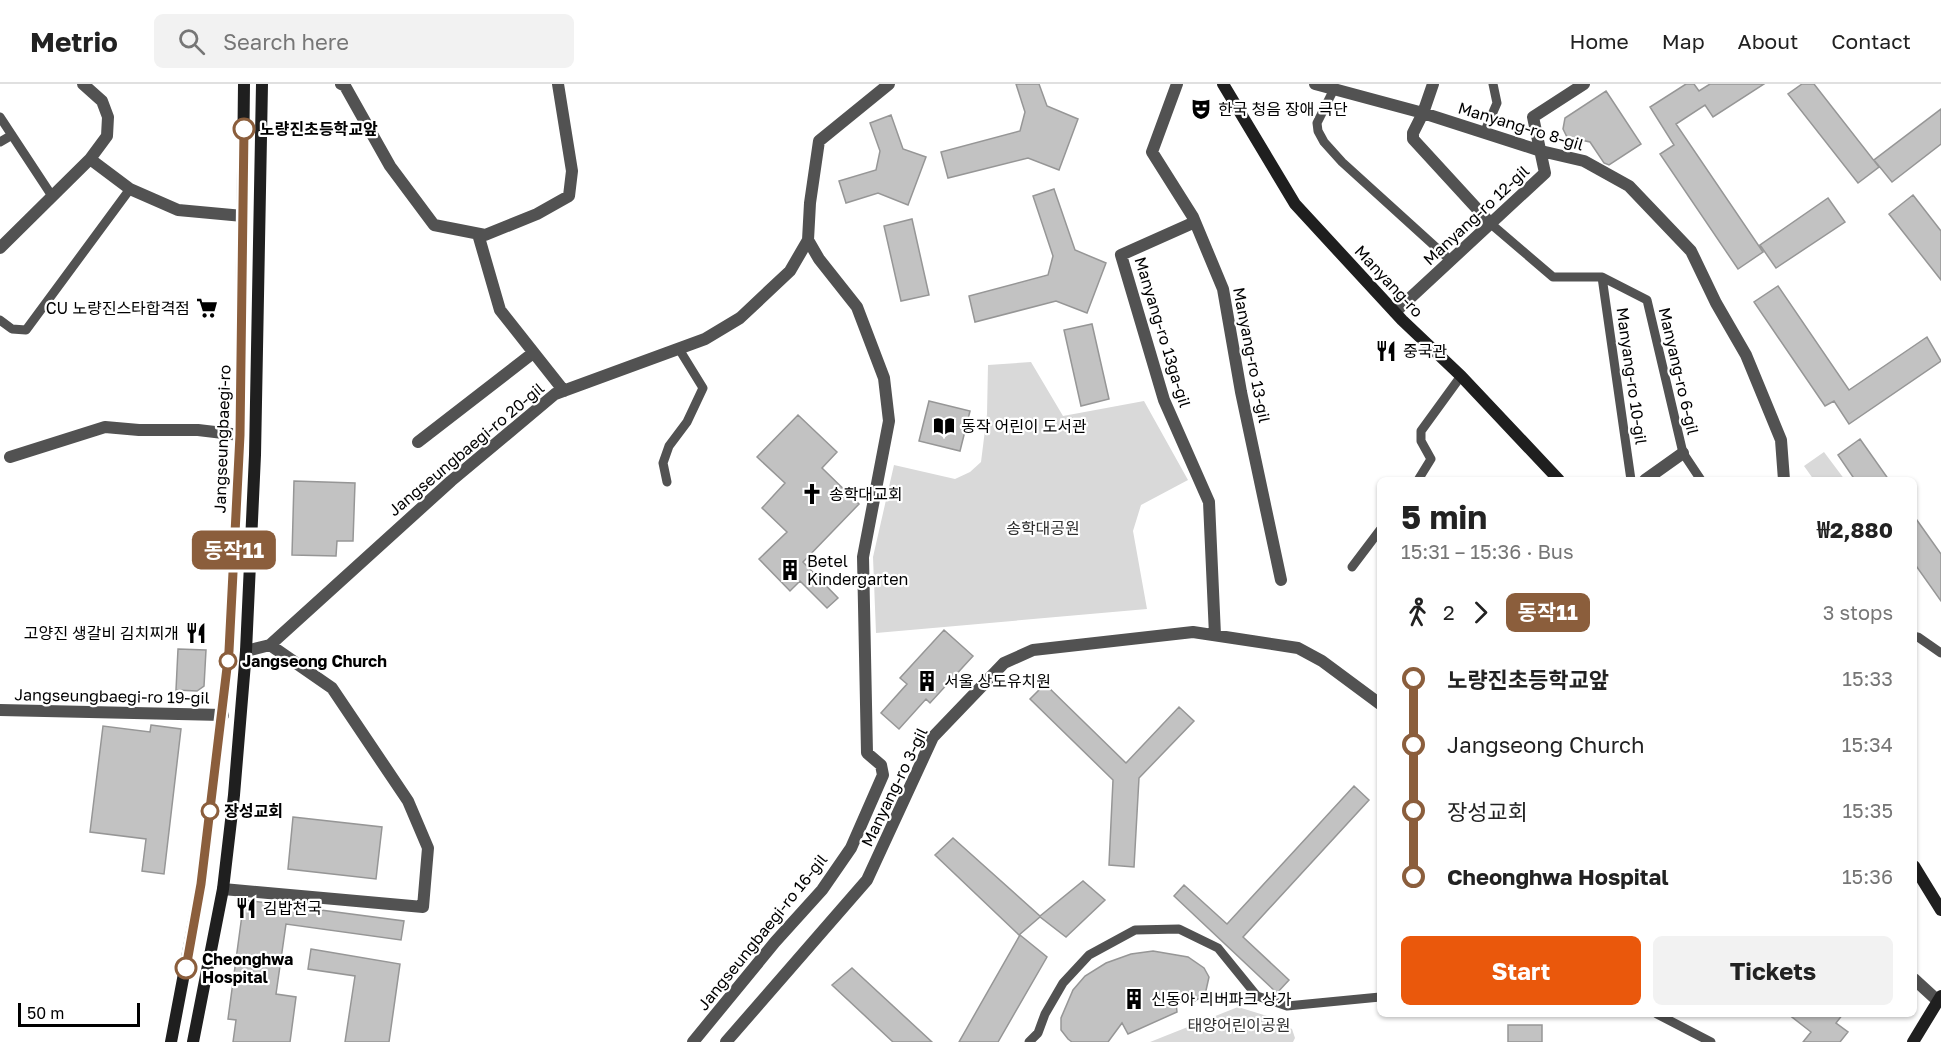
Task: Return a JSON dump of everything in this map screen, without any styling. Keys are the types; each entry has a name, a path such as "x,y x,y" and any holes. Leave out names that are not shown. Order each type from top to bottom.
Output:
{"street":[{"path":"0,248 90,159 107,136 108,117 102,101 83,84"},
{"name":"Jangseungbaegi-ro","path":"171,1042 201,884 229,651 240,435 244,84"},
{"name":"Jangseungbaegi-ro","path":"194,1042 223,889 234,795 246,651 255,455 262,84"},
{"path":"341,84 345,86 390,166 434,225 485,235 526,218 569,196 572,171 558,84"},
{"path":"808,240 810,203 819,141 889,84"},
{"name":"Manyang-ro 13-gil","path":"1177,84 1152,152 1195,222 1223,290 1241,392 1281,580"},
{"name":"Manyang-ro","path":"1223,84 1295,204 1395,312 1461,376 1556,477"},
{"name":"Manyang-ro 8-gil","path":"1314,84 1423,113 1540,151 1584,162 1629,186 1691,251 1716,303 1746,355 1781,440 1784,477"},
{"path":"1433,84 1413,133 1413,140 1491,224"},
{"name":"Manyang-ro 12-gil","path":"1395,312 1545,173 1533,117 1584,84"},
{"path":"90,159 130,189 178,210 243,216"},
{"name":"Manyang-ro 13ga-gil","path":"1195,222 1121,255 1164,400 1209,502 1215,635"},
{"path":"478,234 500,310 564,391"},
{"name":"Jangseungbaegi-ro 20-gil","path":"246,651 270,645 451,481 555,394 705,339 740,318 790,271 808,240"},
{"name":"Jangseungbaegi-ro 16-gil","path":"693,1042 822,890 851,848 883,775 881,765 867,753 864,557 889,421 884,378 857,308 819,259 808,240"},
{"path":"418,442 534,353"},
{"path":"10,457 105,427 139,430 198,430 240,435"},
{"path":"1649,477 1683,453"},
{"name":"Manyang-ro 3-gil","path":"726,1042 867,880 933,737 1004,663 1033,650 1193,632 1298,648 1322,660 1377,702"},
{"path":"223,889 423,907 428,848 408,801 332,688 270,645"},
{"name":"Jangseungbaegi-ro 19-gil","path":"0,710 223,715"},
{"path":"1917,871 1941,910"},
{"path":"1913,1042 1940,998 1917,981"}],"lane":[{"path":"1484,133 1497,103 1493,84"},
{"path":"1334,89 1317,123 1318,131 1324,142 1342,162 1450,261"},
{"path":"0,117 52,196"},
{"path":"0,142 12,135"},
{"path":"0,320 12,329 26,330 130,189"},
{"name":"Manyang-ro 6-gil","path":"1491,224 1552,277 1602,277 1647,300 1683,453 1699,477"},
{"name":"Manyang-ro 10-gil","path":"1602,277 1631,477"},
{"path":"667,482 663,463 669,446 687,422 703,388 679,349"},
{"path":"1420,477 1431,459 1421,441 1421,431 1461,376"},
{"path":"1352,567 1377,534"},
{"path":"1917,637 1941,653"},
{"path":"1029,1042 1038,1033 1044,1014 1063,983 1089,955 1135,930 1179,929 1218,948 1257,996 1287,1005 1377,998"},
{"path":"1663,1017 1711,1042"}],"green space":[{"name":"송학대공원","path":"1031,362 1063,416 1144,401 1188,480 1141,505 1133,531 1147,609 876,633 873,557 894,465 955,479 970,472 981,462 987,414 988,365"},
{"path":"1824,452 1843,477 1812,477 1804,466"},
{"name":"태양어린이공원","path":"1238,1007 1274,1018 1292,1029 1295,1038 1293,1042 1150,1042"}],"building":[{"path":"1016,84 1039,84 1047,106 1078,119 1059,170 1028,158 948,178 941,152 1020,131 1025,112"},
{"path":"1686,84 1694,84 1699,91 1710,84 1764,84 1713,117 1705,105 1676,124 1763,252 1738,269 1660,154 1674,145 1650,107"},
{"path":"1802,84 1814,84 1879,167 1858,183 1788,94"},
{"path":"1606,91 1641,144 1609,165 1604,163 1590,142 1567,137 1563,129 1565,118"},
{"path":"1941,109 1941,144 1892,182 1874,160"},
{"path":"891,115 903,149 926,157 908,205 878,193 846,203 839,181 876,170 880,151 870,123"},
{"path":"1054,189 1075,250 1106,263 1087,313 1056,301 975,322 969,296 1048,275 1053,256 1033,196"},
{"path":"1913,195 1941,231 1941,280 1889,214"},
{"path":"1828,198 1845,222 1776,268 1760,245"},
{"path":"912,219 929,295 901,301 884,226"},
{"path":"1778,286 1849,390 1927,337 1941,361 1849,424 1834,401 1825,406 1754,302"},
{"path":"1092,324 1109,399 1081,406 1064,330"},
{"name":"동작 어린이 도서관","path":"929,401 970,411 960,451 919,441"},
{"name":"송학대교회","path":"798,415 837,452 822,468 859,504 803,562 838,598 827,608 800,581 790,591 759,559 787,532 762,508 785,483 757,457"},
{"path":"1860,439 1887,477 1853,477 1838,455"},
{"path":"294,481 355,483 353,541 337,541 336,556 292,555"},
{"path":"1917,520 1941,554 1941,601 1917,567"},
{"name":"서울 상도유치원","path":"944,630 973,656 930,703 926,699 899,729 881,713 907,684 900,678"},
{"path":"178,649 206,650 204,686 197,691 176,690"},
{"path":"1045,684 1126,763 1179,707 1194,721 1139,778 1134,867 1109,865 1113,780 1030,699"},
{"path":"151,725 181,729 164,874 142,871 146,839 90,832 103,726 150,732"},
{"path":"1354,786 1369,800 1243,937 1289,980 1277,993 1174,896 1184,885 1227,924"},
{"path":"293,817 382,827 376,879 288,869"},
{"path":"953,838 1040,916 1083,881 1105,900 1066,937 1040,917 1019,935 935,855"},
{"path":"244,900 404,921 401,940 286,924 276,994 296,997 290,1042 233,1042 236,1020 228,1019"},
{"path":"1020,935 1047,957 998,1042 959,1042"},
{"path":"311,949 400,964 389,1042 345,1042 355,976 308,969"},
{"name":"신동아 리버파크 상가","path":"1153,951 1188,957 1204,968 1209,977 1205,995 1193,1002 1176,1002 1177,1012 1128,1034 1122,1023 1108,1042 1072,1042 1068,1039 1061,1030 1061,1018 1073,990 1085,976 1106,963 1131,954"},
{"path":"852,968 932,1042 893,1042 832,985"},
{"path":"1792,1017 1841,1017 1836,1023 1848,1032 1840,1042 1803,1042 1811,1032"},
{"path":"1508,1025 1542,1025 1542,1042 1508,1042"}],"bus line":[{"name":"동작11","path":"186,968 201,884 229,651 240,435 244,129"}],"place":[{"name":"한국 청음 장애 극단","path":"1201,109"},
{"name":"노량진초등학교앞","path":"244,129"},
{"name":"CU 노량진스타합격점","path":"207,308"},
{"name":"중국관","path":"1386,351"},
{"name":"동작 어린이 도서관","path":"944,426"},
{"name":"송학대교회","path":"812,494"},
{"name":"Betel Kindergarten","path":"790,570"},
{"name":"고양진 생갈비 김치찌개","path":"196,633"},
{"name":"Jangseong Church","path":"228,661"},
{"name":"서울 상도유치원","path":"927,681"},
{"name":"장성교회","path":"210,811"},
{"name":"김밥천국","path":"246,908"},
{"name":"Cheonghwa Hospital","path":"186,968"},
{"name":"신동아 리버파크 상가","path":"1134,999"}]}
